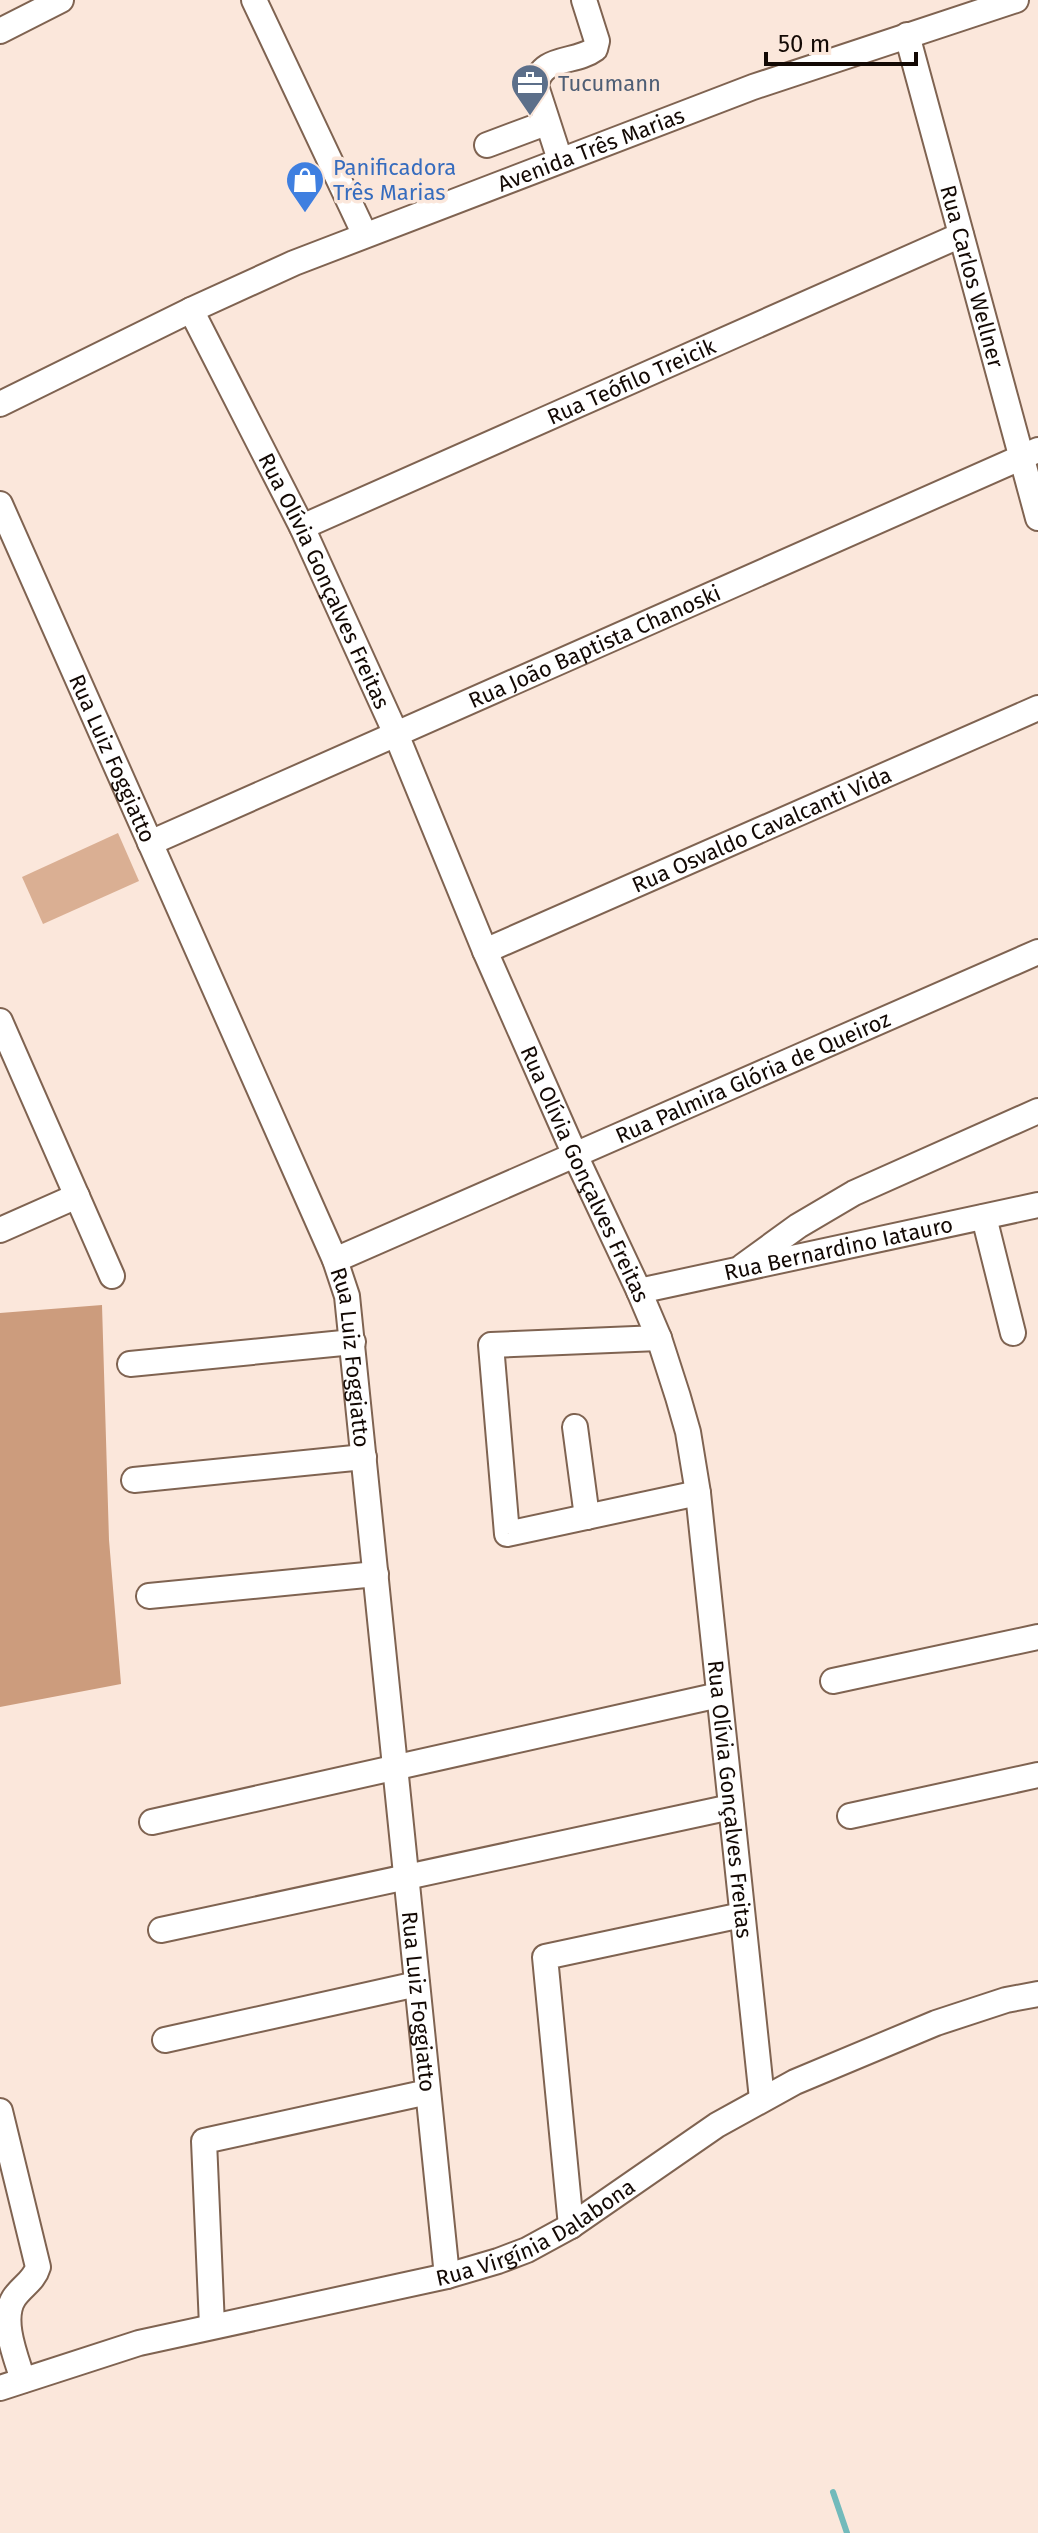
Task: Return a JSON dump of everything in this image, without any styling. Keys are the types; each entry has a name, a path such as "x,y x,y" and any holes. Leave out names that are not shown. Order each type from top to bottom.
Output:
{"street":[{"path":"0,31 61,0"},
{"path":"254,0 365,235"},
{"path":"560,160 546,123 536,86 537,75 544,67 595,49 597,41 584,0"},
{"name":"Avenida Três Marias","path":"2,397 259,278 365,235 753,87 907,35 982,5 1016,0"},
{"name":"Rua Carlos Wellner","path":"907,35 961,235 1030,454 1038,518"},
{"path":"487,145 546,123"},
{"name":"Rua Teófilo Treicik","path":"302,527 961,235"},
{"name":"Rua Olívia Gonçalves Freitas","path":"191,310 302,527 396,734 485,951 659,1338 688,1432 698,1493 762,2099"},
{"name":"Rua João Baptista Chanoski","path":"150,843 1030,454"},
{"name":"Rua Luiz Foggiatto","path":"0,504 335,1260 347,1296 447,2276"},
{"name":"Rua Osvaldo Cavalcanti Vida","path":"485,951 1038,708"},
{"name":"Rua Palmira Glória de Queiroz","path":"335,1260 1038,952"},
{"path":"0,1021 6,1053 77,1196 112,1276"},
{"path":"738,1270 826,1207 1038,1111"},
{"path":"0,1230 77,1196"},
{"name":"Rua Bernardino Iatauro","path":"639,1291 1038,1205"},
{"path":"984,1217 1013,1333"},
{"path":"659,1338 491,1345 507,1534 698,1493"},
{"path":"130,1364 353,1342"},
{"path":"575,1427 587,1517"},
{"path":"134,1480 364,1457"},
{"path":"149,1596 376,1574"},
{"path":"833,1681 1038,1637"},
{"path":"152,1822 719,1695"},
{"path":"850,1816 1038,1775"},
{"path":"161,1930 731,1807"},
{"path":"571,2226 545,1957 742,1915"},
{"path":"165,2040 417,1984"},
{"name":"Rua Virgínia Dalabona","path":"0,2388 139,2343 447,2276 527,2250 571,2226 707,2132 762,2099 823,2069 936,2023 1006,2000 1038,1994"},
{"path":"212,2326 204,2141 428,2092"},
{"path":"0,2111 38,2267 31,2281 9,2307 7,2319 23,2380"}],"shaded area":[{"path":"118,833 139,881 43,924 22,877"},
{"path":"102,1305 109,1540 121,1684 0,1707 0,1313"}],"waterway":[{"path":"833,2492 847,2533"}],"place":[{"name":"Tucumann","path":"530,117"},
{"name":"Panificadora Três Marias","path":"305,214"}]}
